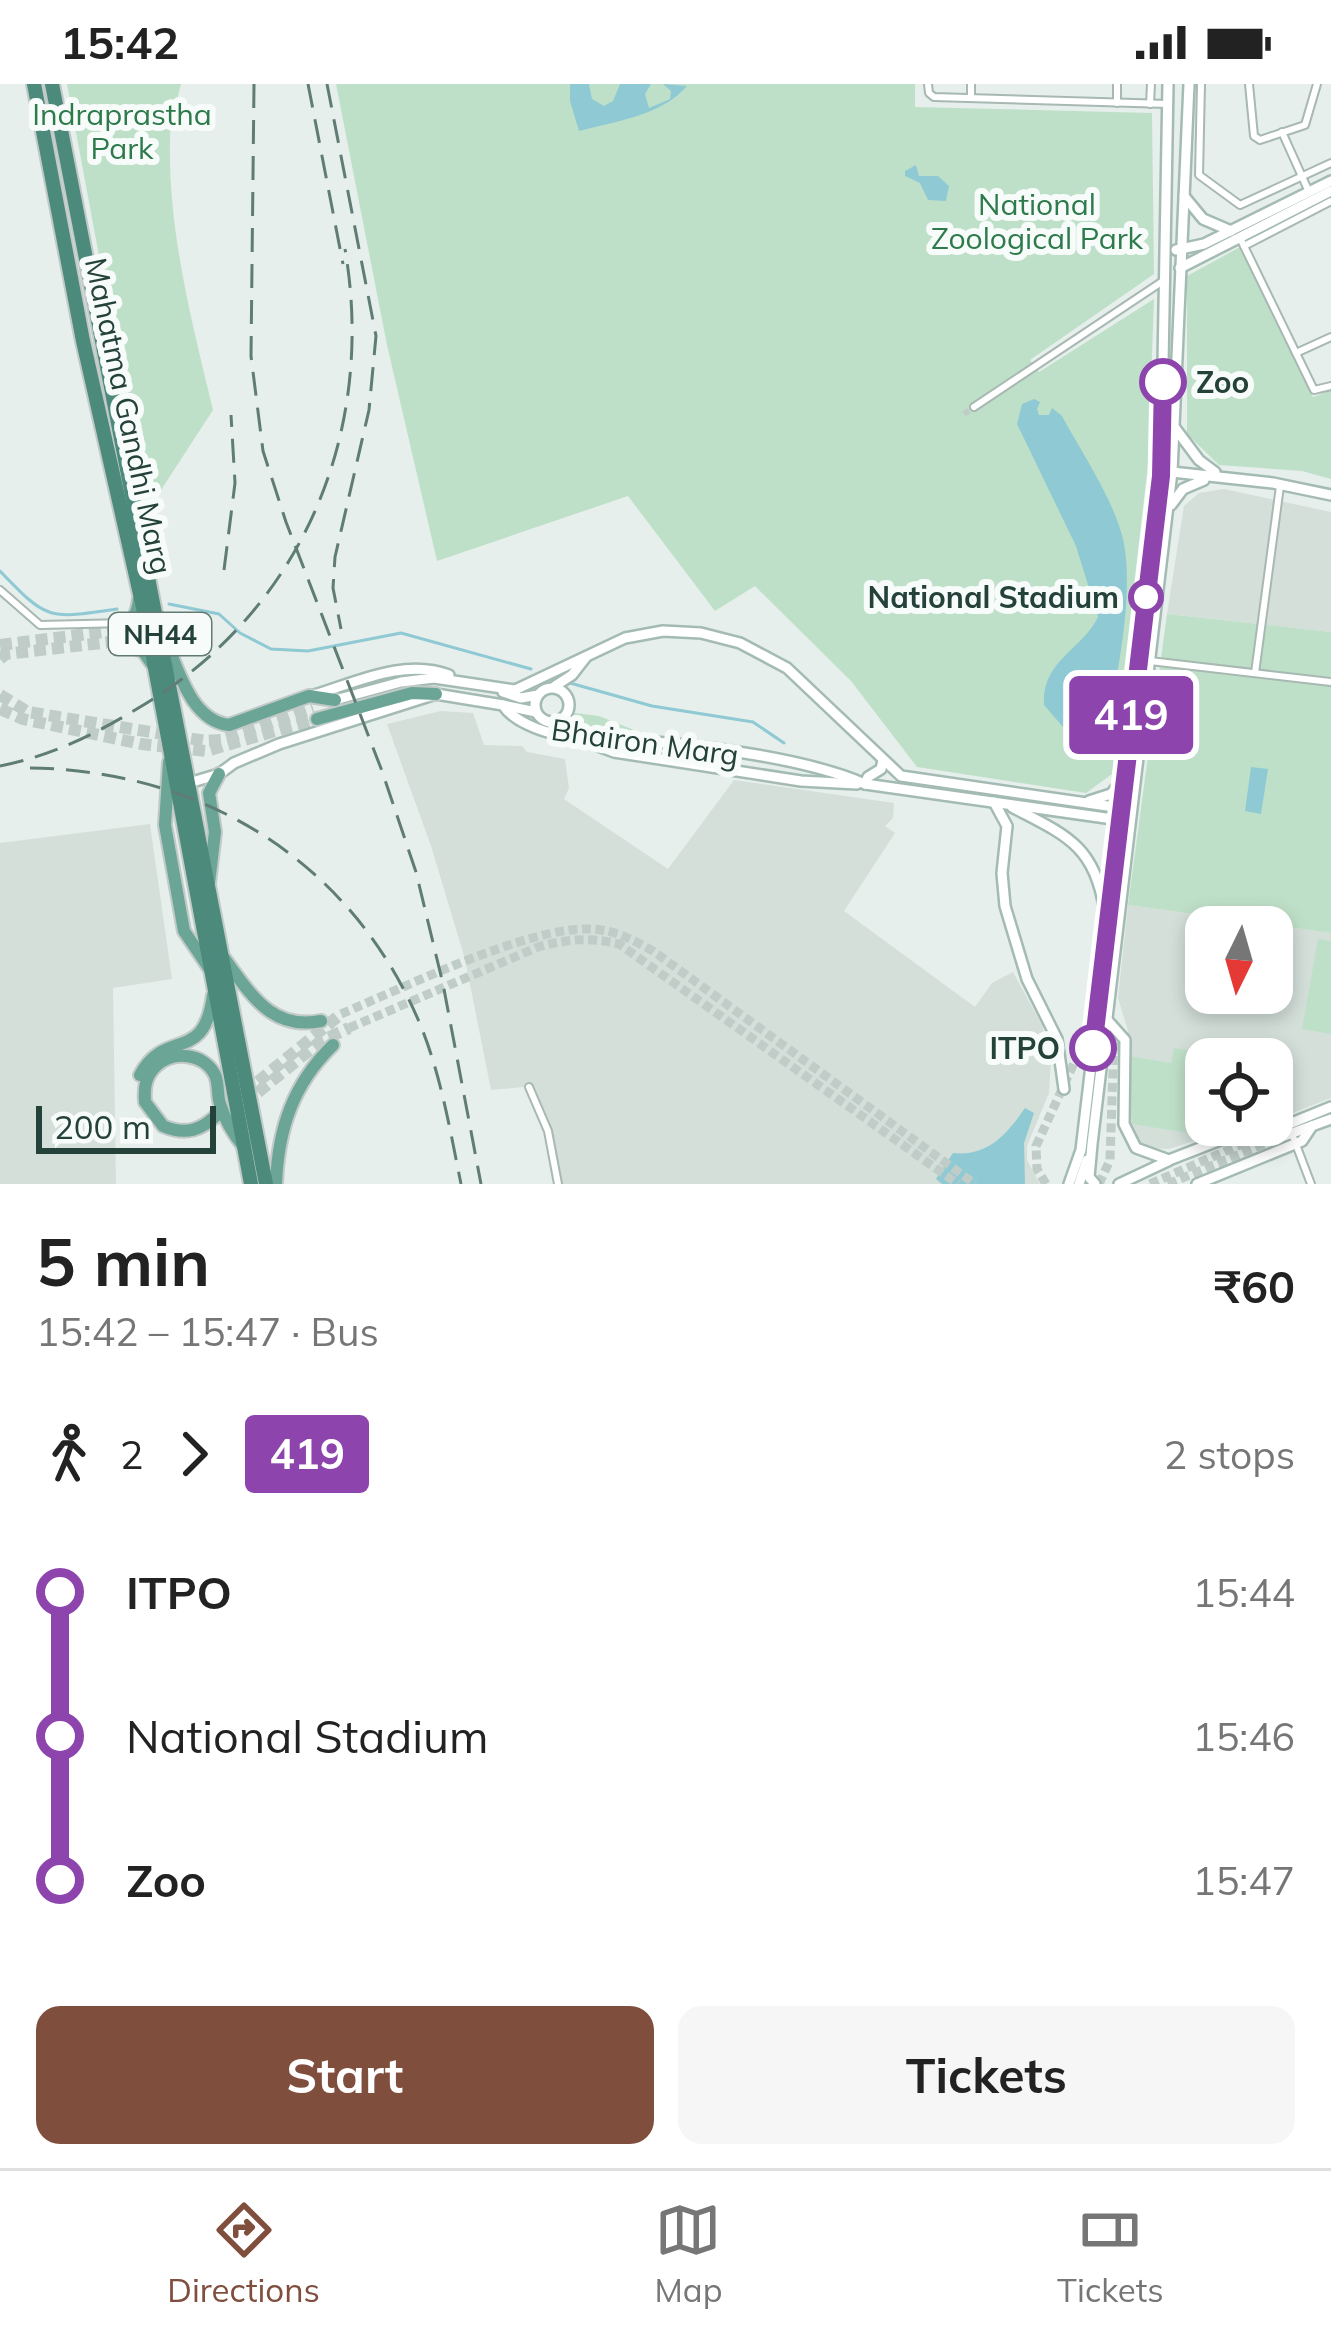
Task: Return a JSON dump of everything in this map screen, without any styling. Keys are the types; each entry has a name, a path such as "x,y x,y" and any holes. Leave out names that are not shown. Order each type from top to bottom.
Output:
{"highway":[{"name":"Mahatma Gandhi Marg","path":"34,84 83,341 156,670 251,1184"},
{"name":"Mahatma Gandhi Marg","path":"52,84 266,1184"}],"main road":[{"path":"1069,1184 1081,1150 1161,476 1168,84"},
{"path":"1095,1184 1089,1177 1166,513 1178,470 1174,427 1189,84"},
{"path":"1165,267 1180,268 1331,181"},
{"path":"1165,251 1238,235 1331,191"},
{"path":"1182,193 1203,219 1238,235"},
{"path":"1174,427 1199,460 1218,475"},
{"path":"1178,470 1331,492"},
{"path":"1166,513 1183,489 1218,475 1331,492"},
{"path":"140,593 137,614 123,631 156,670"},
{"path":"158,623 197,707 217,724 412,693 436,694"},
{"name":"Bhairon Marg","path":"498,690 521,688 625,638 701,633 740,643 797,677 901,782 999,802 1120,814"},
{"path":"313,708 396,670 427,668 521,698 538,695 572,675 589,652"},
{"path":"313,708 401,682 456,679"},
{"path":"550,688 565,692 569,702 566,716 557,722"},
{"path":"498,690 499,704 614,740"},
{"name":"Bhairon Marg","path":"189,784 279,744 436,694 499,704 540,730 581,739 749,756 841,772 864,784 901,782 1084,802 1120,814"},
{"path":"536,712 538,695"},
{"path":"581,739 614,752 768,776 864,784 881,770 883,760"},
{"path":"749,756 768,776"},
{"path":"207,890 215,832 209,793 219,774"},
{"path":"1084,802 1111,794 1124,776"},
{"path":"999,802 1072,839 1084,852 1102,892 1107,918"},
{"path":"999,802 1007,826 1002,872 1005,906 1027,979 1057,1039 1064,1089"},
{"path":"220,952 267,1012 292,1022 321,1021"},
{"path":"213,977 206,1028 193,1040 164,1049 148,1061 139,1078 137,1097 150,1126 172,1138 203,1136 222,1117 196,1130 168,1129 147,1108 144,1091 158,1064 173,1057 204,1063 217,1080 219,1102 232,1133 245,1148"},
{"path":"1081,1048 1098,1007"},
{"path":"1108,1021 1114,1038"},
{"path":"1108,1021 1125,1040 1128,1138 1136,1148 1169,1160"},
{"path":"276,1184 278,1149 290,1106 308,1073 333,1045"},
{"path":"1293,1133 1331,1107"},
{"path":"1293,1134 1331,1119"},
{"path":"1079,1184 1093,1144"},
{"path":"1119,1184 1205,1146"},
{"path":"1197,1184 1269,1146"}],"street":[{"path":"928,84 928,93 934,97 1168,104"},
{"path":"970,98 971,84"},
{"path":"1117,103 1118,84"},
{"path":"1150,84 1150,104"},
{"path":"1201,84 1200,177 1243,206 1331,164"},
{"path":"1249,84 1255,138 1305,125 1317,84"},
{"path":"1282,132 1309,192"},
{"path":"1331,201 1238,235 1315,391 1331,386"},
{"path":"974,406 1163,281"},
{"path":"1295,354 1331,337"},
{"path":"1256,673 1280,485"},
{"path":"0,590 40,625 123,631"},
{"path":"1150,662 1331,682"},
{"path":"529,1087 548,1131 558,1184"},
{"path":"1293,1137 1311,1184"}],"shaded area":[{"path":"1224,489 1331,512 1331,632 1167,614 1184,506 1199,493"},
{"path":"441,711 473,713 484,745 522,746 527,752 565,759 569,788 564,799 668,869 734,780 894,803 893,818 885,826 895,833 844,911 975,1007 992,983 1013,972 1042,1025 1051,1058 1049,1093 1027,1146 1027,1160 1040,1184 562,1184 552,1134 533,1086 491,1090 465,959 387,724"},
{"path":"150,824 172,979 113,988 116,1184 0,1184 0,843"},
{"path":"1128,905 1185,913 1185,1014 1293,1014 1293,928 1331,933 1331,1098 1293,1113 1293,1038 1185,1038 1185,1144 1148,1148 1129,1128 1128,1031 1118,998"}],"green space":[{"name":"Indraprastha Park","path":"67,84 181,84 170,133 173,209 213,410 159,493 144,497"},
{"name":"National Zoological Park","path":"336,84 915,84 915,107 1152,113 1154,274 1030,360 1039,372 1154,299 1148,465 1112,774 1086,793 917,767 851,681 755,586 715,611 628,496 437,561 387,345"},
{"path":"1240,247 1313,397 1331,390 1331,479 1302,471 1219,465 1187,434 1187,276"},
{"path":"1167,614 1331,632 1331,933 1293,928 1293,906 1185,906 1185,913 1128,905"},
{"path":"575,713 599,716 644,734 576,728 565,722"},
{"path":"1318,939 1331,941 1331,1034 1302,1029"},
{"path":"1174,1048 1185,1050 1185,1132 1132,1124 1129,1056 1171,1063"}],"water":[{"path":"570,84 589,84 592,99 604,106 613,101 620,84 651,84 645,94 649,108 670,99 671,91 663,84 687,86 676,96 651,111 579,131"},
{"path":"916,165 919,176 938,176 949,186 946,201 928,200 920,183 905,176"},
{"path":"1034,399 1040,402 1039,415 1049,415 1052,408 1062,416 1108,499 1125,550 1127,597 1121,648 1105,745 1097,748 1070,735 1044,705 1049,677 1098,617 1076,546 1017,424 1022,404"},
{"path":"1251,767 1268,769 1261,814 1245,811"},
{"path":"1025,1108 1034,1113 1024,1143 1025,1184 942,1184 936,1179 953,1153 986,1147 1004,1135"}],"waterway":[{"path":"0,571 40,608 51,612 117,609"},
{"path":"169,604 219,614 240,633 271,649 308,651 401,633 531,669"},
{"path":"570,683 652,706 753,722 784,743"}],"tunnel":[{"path":"964,414 974,407"},
{"path":"0,645 119,630"},
{"path":"0,659 6,654 119,641"},
{"path":"0,695 28,712 206,741 313,708"},
{"path":"0,709 23,719 141,744 206,751 317,719"},
{"path":"341,1014 534,937 608,931 653,951 975,1184"},
{"path":"349,1028 538,947 578,940 619,944 958,1184"},
{"path":"244,1093 341,1014"},
{"path":"230,1115 321,1041 349,1028"},
{"path":"1099,1184 1110,1160 1114,1038"},
{"path":"1046,1184 1037,1169 1036,1146 1081,1048"},
{"path":"1150,1184 1237,1146"},
{"path":"1168,1184 1259,1146"}],"railway":[{"path":"254,84 251,356 263,451 416,872 481,1184"},
{"path":"308,84 343,264"},
{"path":"327,84 376,336 369,410 335,557 333,588 341,629"},
{"path":"0,766 87,737 193,671 242,624 282,571 314,514 336,452 349,386 352,318 345,249"},
{"path":"224,570 235,483 231,415"},
{"path":"30,768 94,773 154,786 211,807 264,836 312,872 355,916 391,967 420,1024 439,1083 461,1184"}],"bus line":[{"name":"419","path":"1093,1048 1161,476 1163,382"}],"place":[{"name":"Zoo","path":"1163,382"},
{"name":"National Stadium","path":"1146,597"},
{"name":"ITPO","path":"1093,1048"}]}
